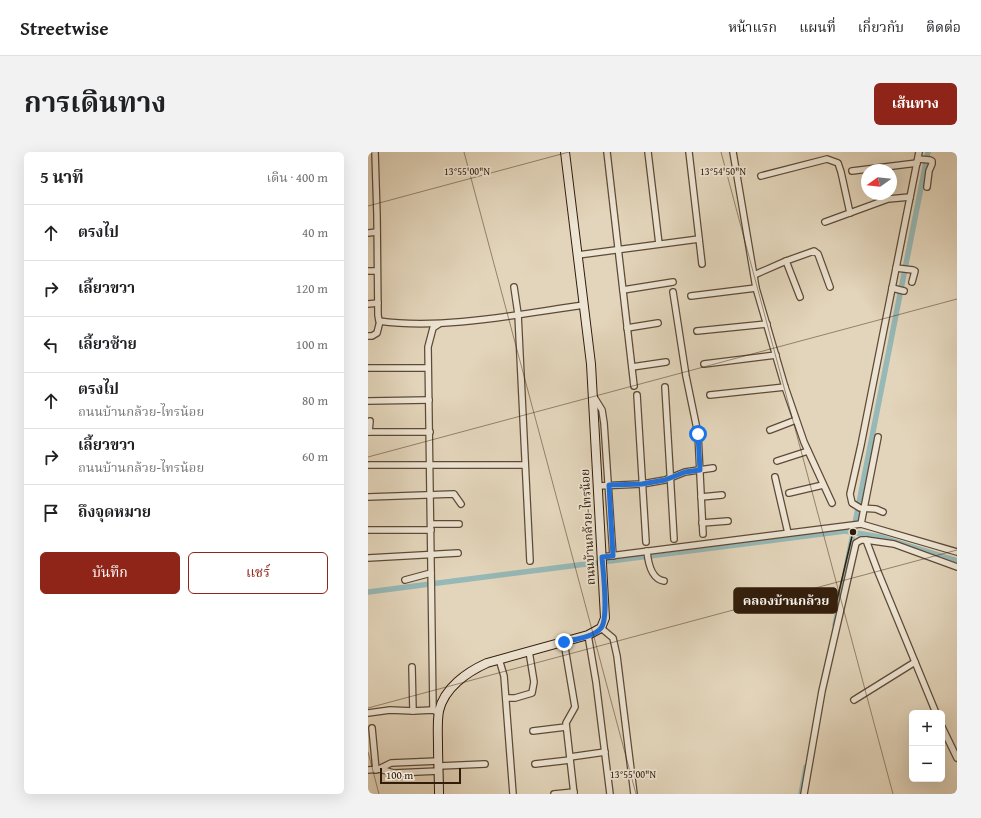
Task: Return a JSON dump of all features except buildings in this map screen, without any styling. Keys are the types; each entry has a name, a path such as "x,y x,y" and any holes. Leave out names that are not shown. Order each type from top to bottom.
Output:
{"street":[{"path":"368,336 372,336 377,333 380,321 378,315 375,152"},
{"name":"ถนนบ้านกล้วย-ไทรน้อย","path":"565,152 591,364 605,618 601,628"},
{"path":"607,152 634,386"},
{"path":"648,152 659,244"},
{"path":"689,152 702,264"},
{"path":"733,152 756,288 766,324 796,420 808,451 832,503"},
{"path":"883,512 876,509 862,508 852,502 850,494 898,268 910,197 919,161 919,152"},
{"path":"761,176 827,159 838,163 850,213"},
{"path":"852,171 930,160 932,161 932,164 929,171 927,187"},
{"path":"825,222 888,199 910,197"},
{"path":"368,233 377,232"},
{"path":"578,255 699,239"},
{"path":"754,275 814,251 817,252 830,287"},
{"path":"786,261 800,297"},
{"path":"898,268 913,270 916,273 912,282"},
{"path":"368,271 378,271"},
{"path":"623,290 673,282"},
{"path":"514,287 518,314 530,561"},
{"path":"691,296 756,288"},
{"path":"893,288 903,291"},
{"path":"673,292 686,376 698,434 703,534"},
{"path":"368,304 378,303"},
{"path":"380,321 398,324 438,324 584,305"},
{"path":"627,328 658,323"},
{"path":"438,324 433,328 430,335 428,347 428,368 431,495 431,582 439,794"},
{"path":"697,331 766,324"},
{"path":"704,364 776,355"},
{"path":"632,367 666,362"},
{"path":"368,368 428,368"},
{"path":"666,387 674,539"},
{"path":"710,395 785,387"},
{"path":"637,395 646,542"},
{"path":"593,396 602,410 609,485 613,556"},
{"path":"368,401 429,400"},
{"path":"770,430 796,420"},
{"path":"370,422 369,432 430,432"},
{"path":"859,524 878,437"},
{"path":"777,461 808,451"},
{"path":"368,465 525,465"},
{"path":"598,486 642,484 665,480 685,472 713,468"},
{"path":"776,477 788,533"},
{"path":"789,493 823,485"},
{"path":"368,497 454,494 461,504"},
{"path":"701,497 722,495"},
{"path":"702,523 728,521"},
{"path":"368,530 459,524"},
{"path":"602,561 613,556 647,553 859,524 957,552"},
{"path":"804,794 822,690 856,543 861,540 866,540 894,544 957,567"},
{"path":"866,540 935,710"},
{"path":"368,558 458,553"},
{"path":"647,553 649,563 655,576 660,581 664,581"},
{"path":"405,580 431,573"},
{"path":"436,711 458,680 477,667 499,659 588,636 601,628 613,638 617,656 634,794"},
{"path":"588,636 596,682 610,794"},
{"path":"554,794 574,793 566,723 575,707 564,642"},
{"path":"506,698 524,696 532,693 534,682 528,651"},
{"path":"499,659 504,676 513,794"},
{"path":"854,700 915,662"},
{"path":"412,667 413,711"},
{"path":"368,713 390,710 436,711"},
{"path":"372,728 377,769"},
{"path":"533,731 566,728"},
{"path":"945,733 957,758"},
{"path":"535,764 605,752"},
{"path":"368,770 377,769 391,763 438,766 485,764"},
{"path":"377,769 394,773 438,766"}],"waterway":[{"path":"835,625 928,152"},
{"path":"368,592 845,531 880,537 957,561"},
{"path":"801,794 806,767"}],"place":[{"name":"คลองบ้านกล้วย","path":"853,532"}],"route":[{"path":"564,642 588,636 596,632 601,628 605,618 602,557 613,556 609,485 642,484 665,480 685,472 700,470 698,434"}]}
